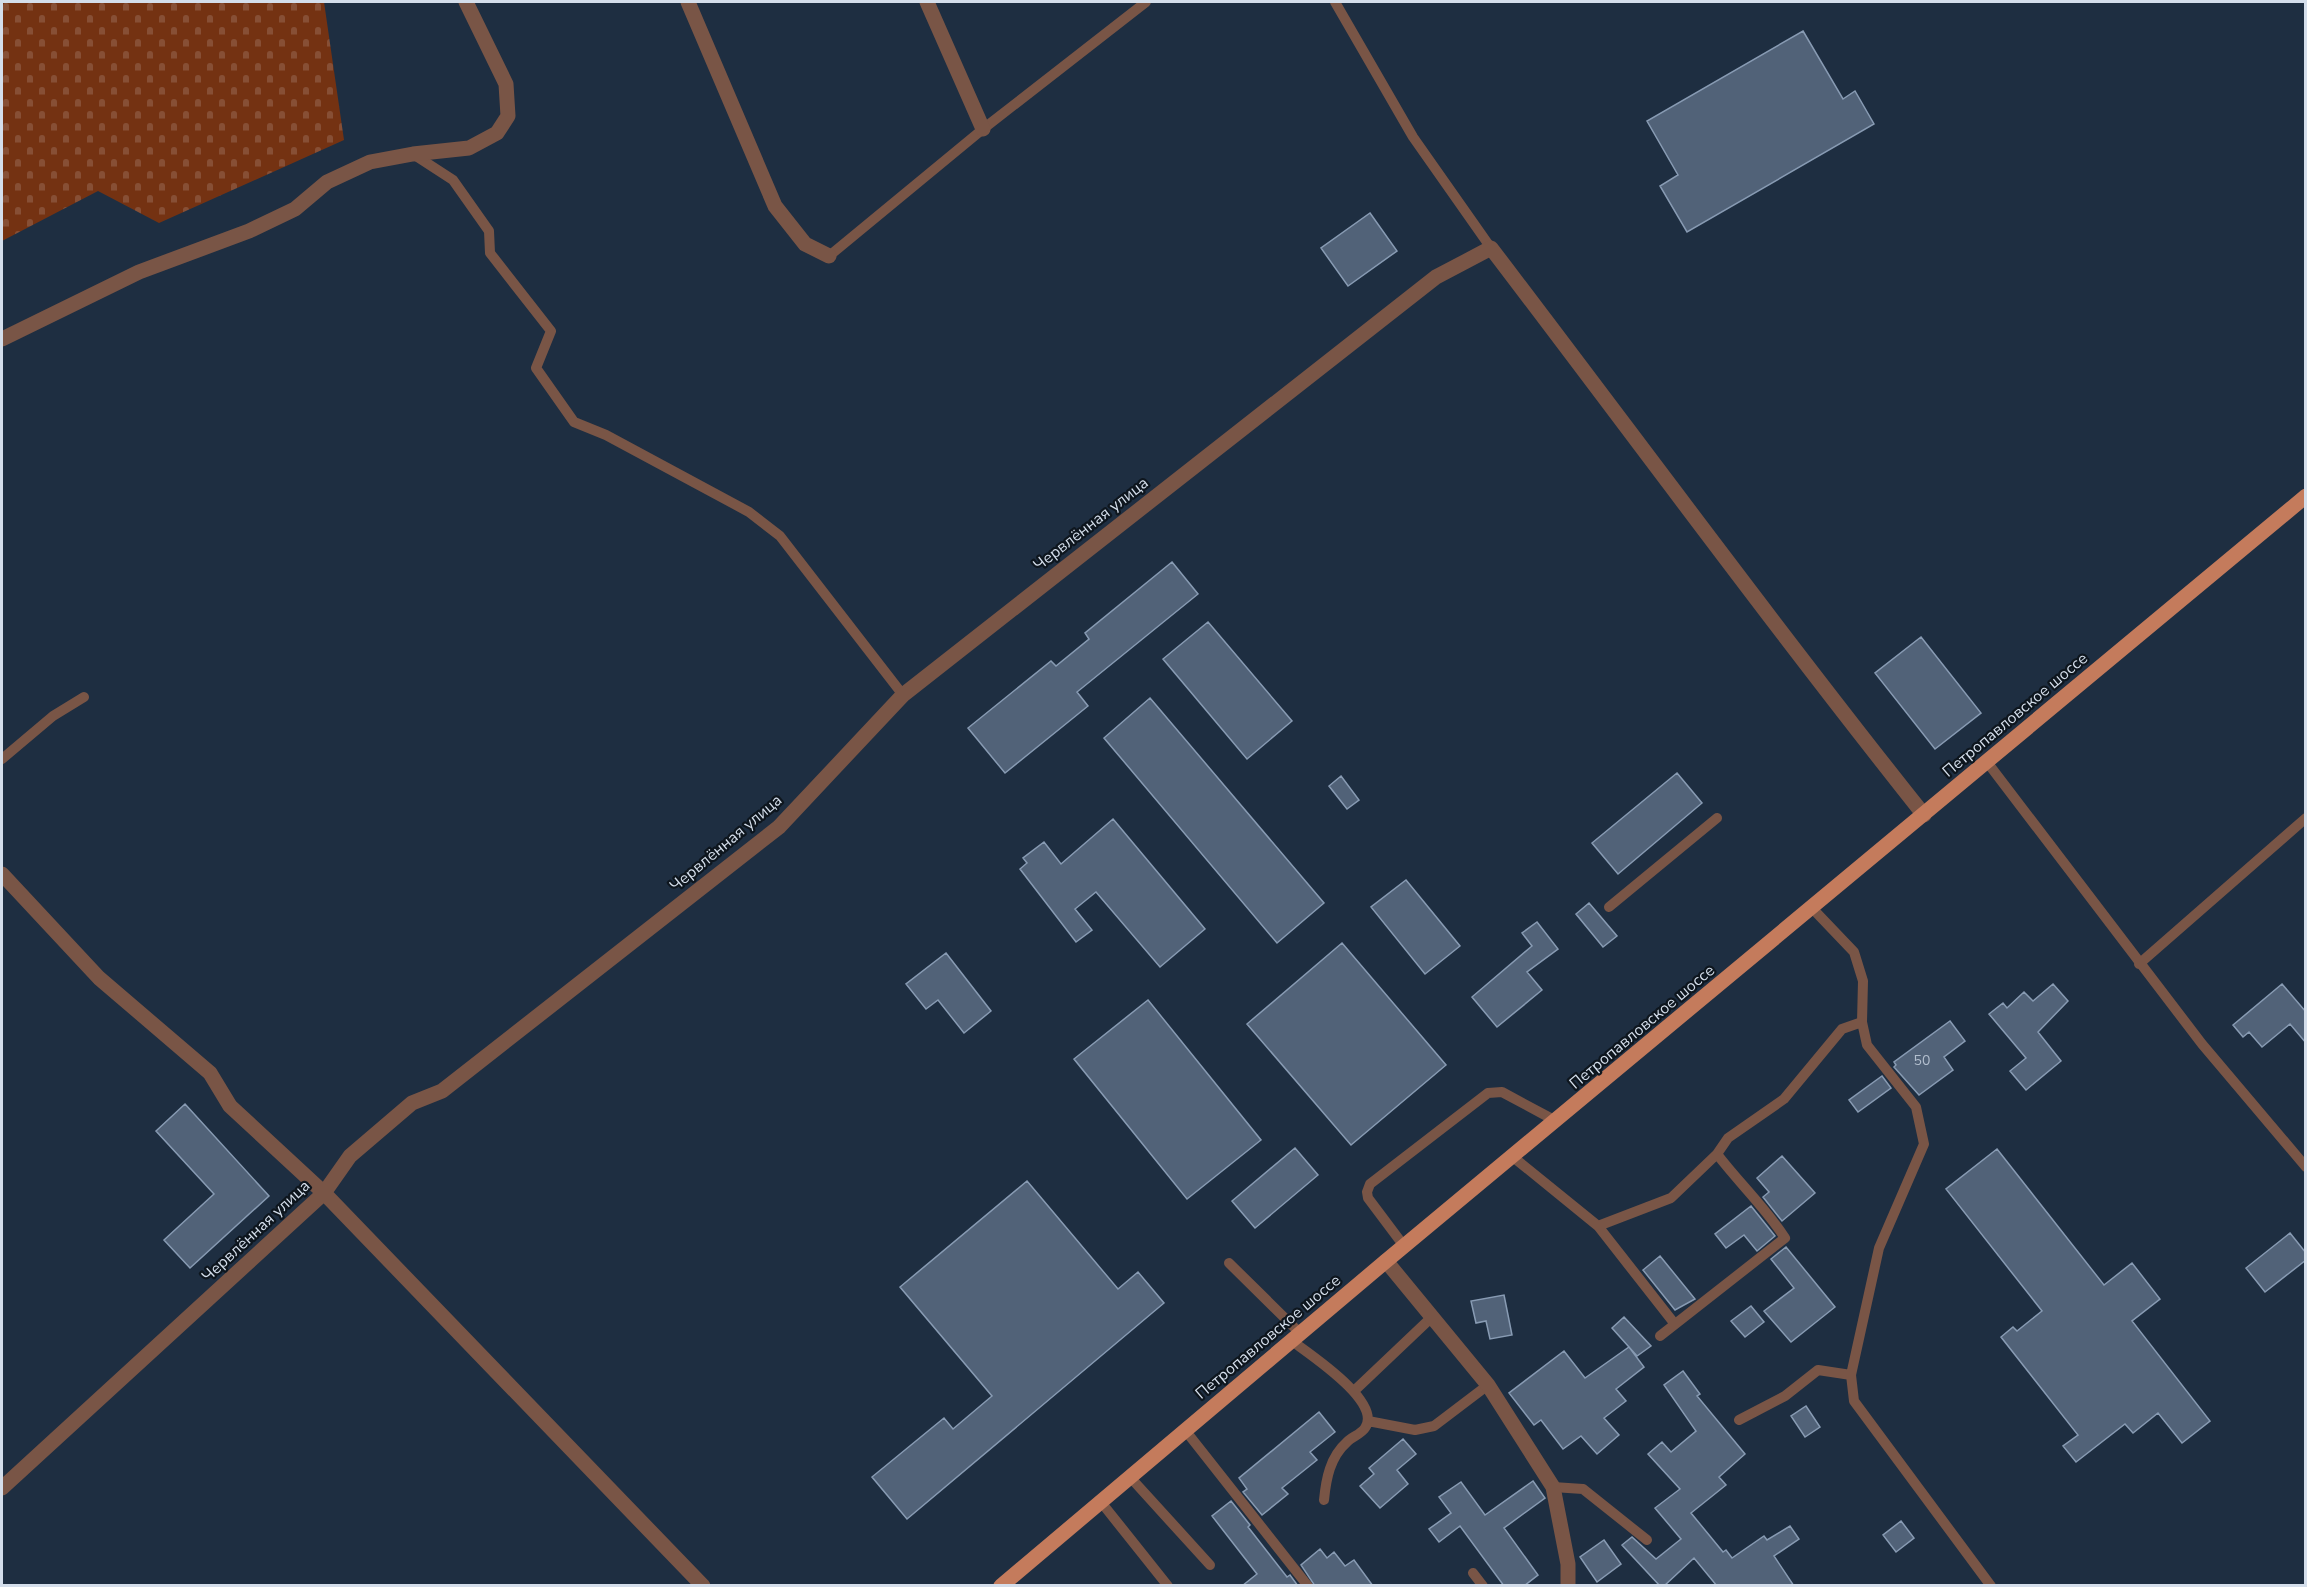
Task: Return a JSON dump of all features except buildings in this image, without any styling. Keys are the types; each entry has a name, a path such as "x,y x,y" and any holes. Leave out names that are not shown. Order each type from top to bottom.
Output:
{"main road":[{"name":"Петропавловское шоссе","path":"1001,1586 1386,1261 2306,496"}],"street":[{"path":"2,339 139,273 249,231 295,209 327,182 370,162 413,154 469,148 497,133 508,116 506,84 466,2"},
{"path":"688,2 775,207 805,244 829,256"},
{"path":"927,2 983,129"},
{"path":"1491,248 1818,682 1924,815"},
{"name":"Червлённая улица","path":"2,1488 324,1193 350,1156 412,1103 442,1092 779,827 903,695 1436,277 1491,248"},
{"path":"2,874 99,978 210,1073 230,1106 324,1193 703,1586"},
{"path":"1386,1261 1488,1385 1554,1487 1568,1564 1568,1586"}],"lane":[{"path":"829,256 983,129 1146,2"},
{"path":"1335,2 1413,137 1491,248"},
{"path":"413,154 453,180 489,231 490,253 551,331 536,368 574,422 606,435 749,512 780,536 903,695"},
{"path":"2,759 54,716 84,697"},
{"path":"1987,762 2202,1044 2306,1167"},
{"path":"1609,907 1717,818"},
{"path":"2139,964 2306,818"},
{"path":"1812,908 1854,952 1863,981 1862,1022 1867,1045 1916,1107 1924,1144 1879,1248 1851,1375 1854,1401 1991,1586"},
{"path":"1598,1226 1671,1198 1717,1154 1728,1138 1784,1099 1842,1029 1862,1022"},
{"path":"1404,1246 1368,1198 1366,1192 1370,1184 1488,1093 1502,1092 1556,1121"},
{"path":"1660,1336 1785,1238 1765,1208 1740,1184 1717,1154"},
{"path":"1513,1157 1598,1226 1674,1323"},
{"path":"1229,1263 1296,1337 1354,1391 1366,1410 1368,1421 1365,1429 1345,1443 1326,1474 1324,1500"},
{"path":"1354,1391 1433,1316"},
{"path":"1739,1420 1785,1396 1818,1370 1851,1375"},
{"path":"1368,1421 1424,1429 1434,1426 1488,1385"},
{"path":"1185,1430 1308,1586"},
{"path":"1130,1477 1210,1565"},
{"path":"1554,1487 1582,1489 1647,1540"},
{"path":"1101,1502 1168,1586"},
{"path":"1473,1574 1483,1586"}],"green space":[{"path":"2,2 324,2 344,140 159,223 98,191 2,241"}]}
